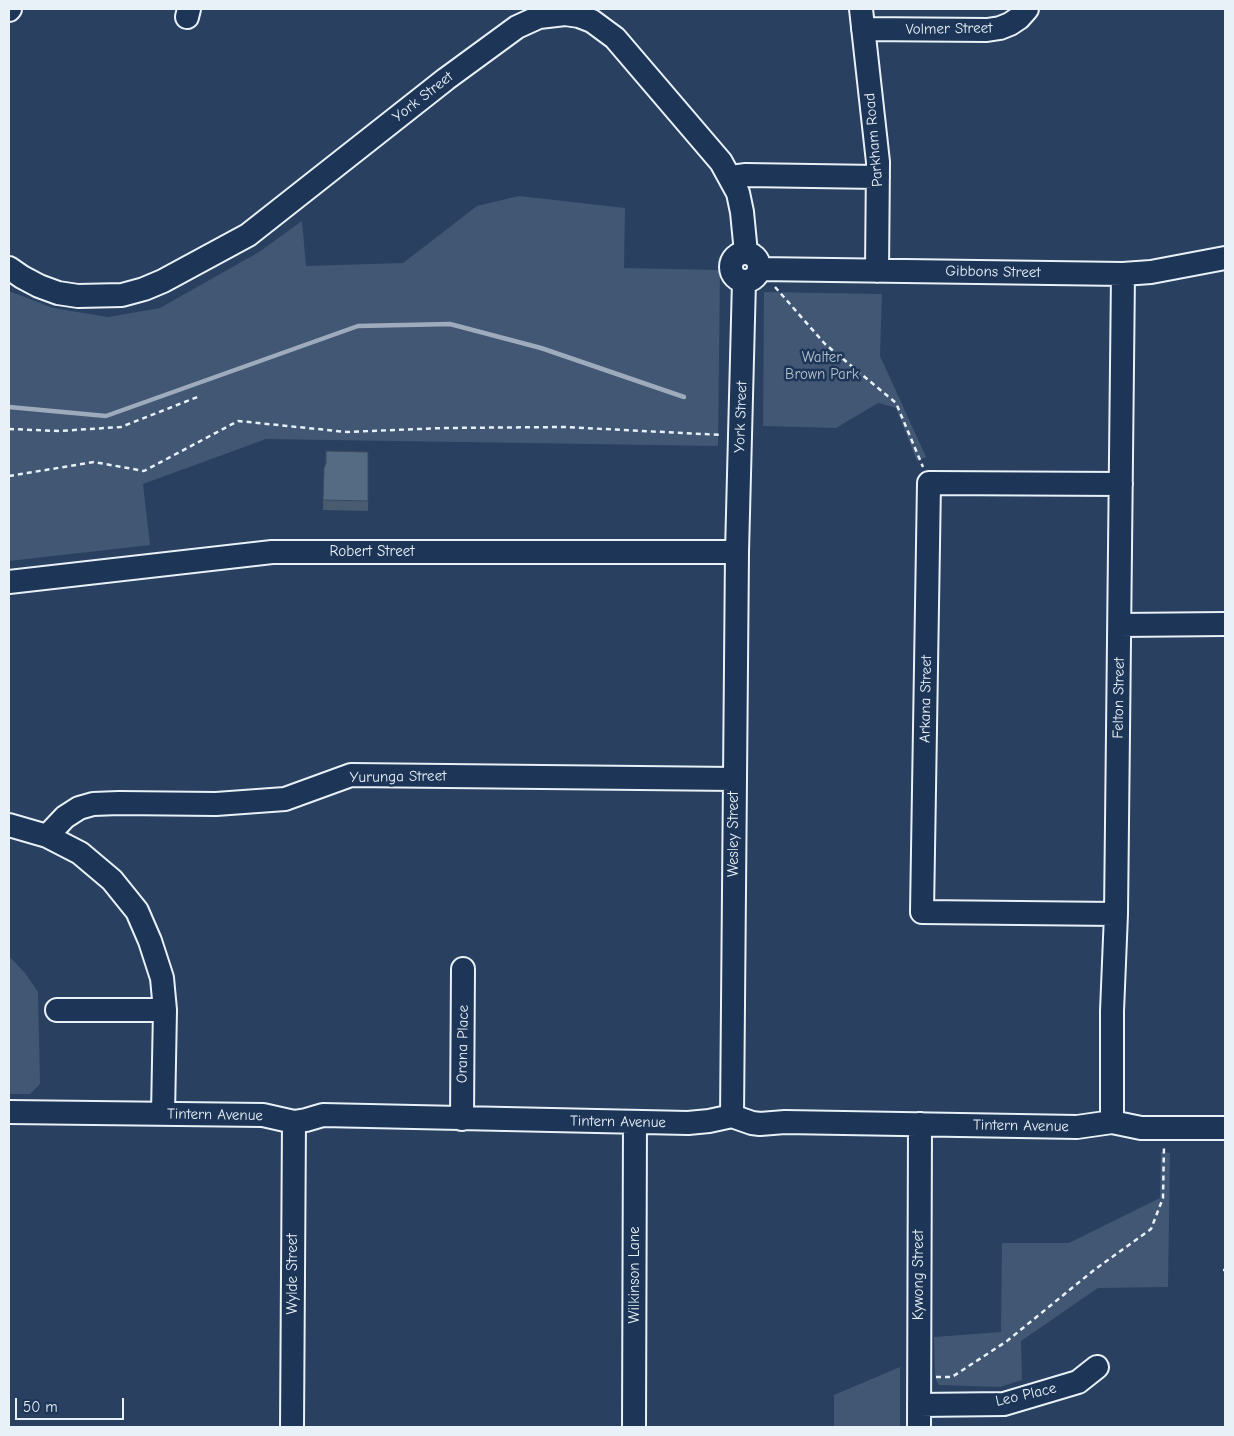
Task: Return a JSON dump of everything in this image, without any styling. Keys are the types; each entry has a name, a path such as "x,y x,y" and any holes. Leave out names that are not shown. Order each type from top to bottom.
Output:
{"street":[{"name":"Volmer Street","path":"862,19 987,30 1010,24 1027,9"},
{"name":"York Street","path":"9,268 22,278 39,286 58,293 78,296 122,295 163,281 248,234 516,27 550,14 579,16 592,21 615,38 721,162 731,177 738,193 756,268 741,436 737,552"},
{"name":"Parkham Road","path":"862,19 878,176 877,271"},
{"path":"731,177 746,175 878,176"},
{"name":"Gibbons Street","path":"756,268 1123,274 1151,272 1225,258"},
{"name":"Felton Street","path":"1112,1122 1112,1011 1116,914 1120,625 1123,274"},
{"name":"Arkana Street","path":"1116,914 922,912 929,484 1121,484"},
{"name":"Robert Street","path":"9,582 272,552 737,552"},
{"name":"Wesley Street","path":"732,1116 737,552"},
{"path":"1120,625 1225,624"},
{"name":"Yurunga Street","path":"47,836 65,816 79,808 93,804 216,804 278,800 351,775 735,779"},
{"path":"9,825 47,836 80,853 112,880 137,911 150,941 162,978 165,1010 163,1114"},
{"name":"Orana Place","path":"462,1118 463,969"},
{"path":"57,1010 165,1010"},
{"name":"Tintern Avenue","path":"9,1112 263,1115 294,1122 323,1115 635,1122 700,1122 732,1116 760,1124 785,1122 1077,1127 1112,1122 1134,1128 1225,1128"},
{"name":"Wylde Street","path":"292,1427 294,1122"},
{"name":"Wilkinson Lane","path":"634,1427 635,1122"},
{"name":"Kywong Street","path":"919,1427 920,1124"},
{"name":"Leo Place","path":"919,1404 1004,1404 1078,1382 1097,1367"}],"path":[{"path":"756,268 772,283 825,344 896,404 917,451"},
{"path":"9,429 59,431 121,427 200,396"},
{"path":"9,476 94,462 144,470 238,421 347,432 443,428 565,427 741,436"},
{"path":"919,1377 952,1377 1007,1341 1094,1270 1151,1229 1163,1198 1164,1127"}],"green space":[{"path":"519,196 625,208 624,268 720,270 718,446 266,439 143,484 150,545 9,561 9,291 53,308 108,317 160,308 259,252 302,221 306,266 403,263 477,206"},
{"name":"Walter Brown Park","path":"764,292 882,294 880,356 926,457 917,461 896,408 878,403 836,428 763,426"},
{"path":"9,956 25,973 38,992 40,1084 30,1094 9,1094"},
{"path":"1161,1152 1170,1153 1168,1287 1098,1288 1021,1341 1022,1380 1000,1387 939,1385 935,1374 934,1337 1001,1332 1002,1243 1069,1243 1160,1198"},
{"path":"900,1367 900,1427 834,1427 834,1395"}],"building":[{"path":"326,451 368,452 368,501 323,500"}],"waterway":[{"path":"9,407 106,416 358,326 450,324 541,348 684,397"}]}
